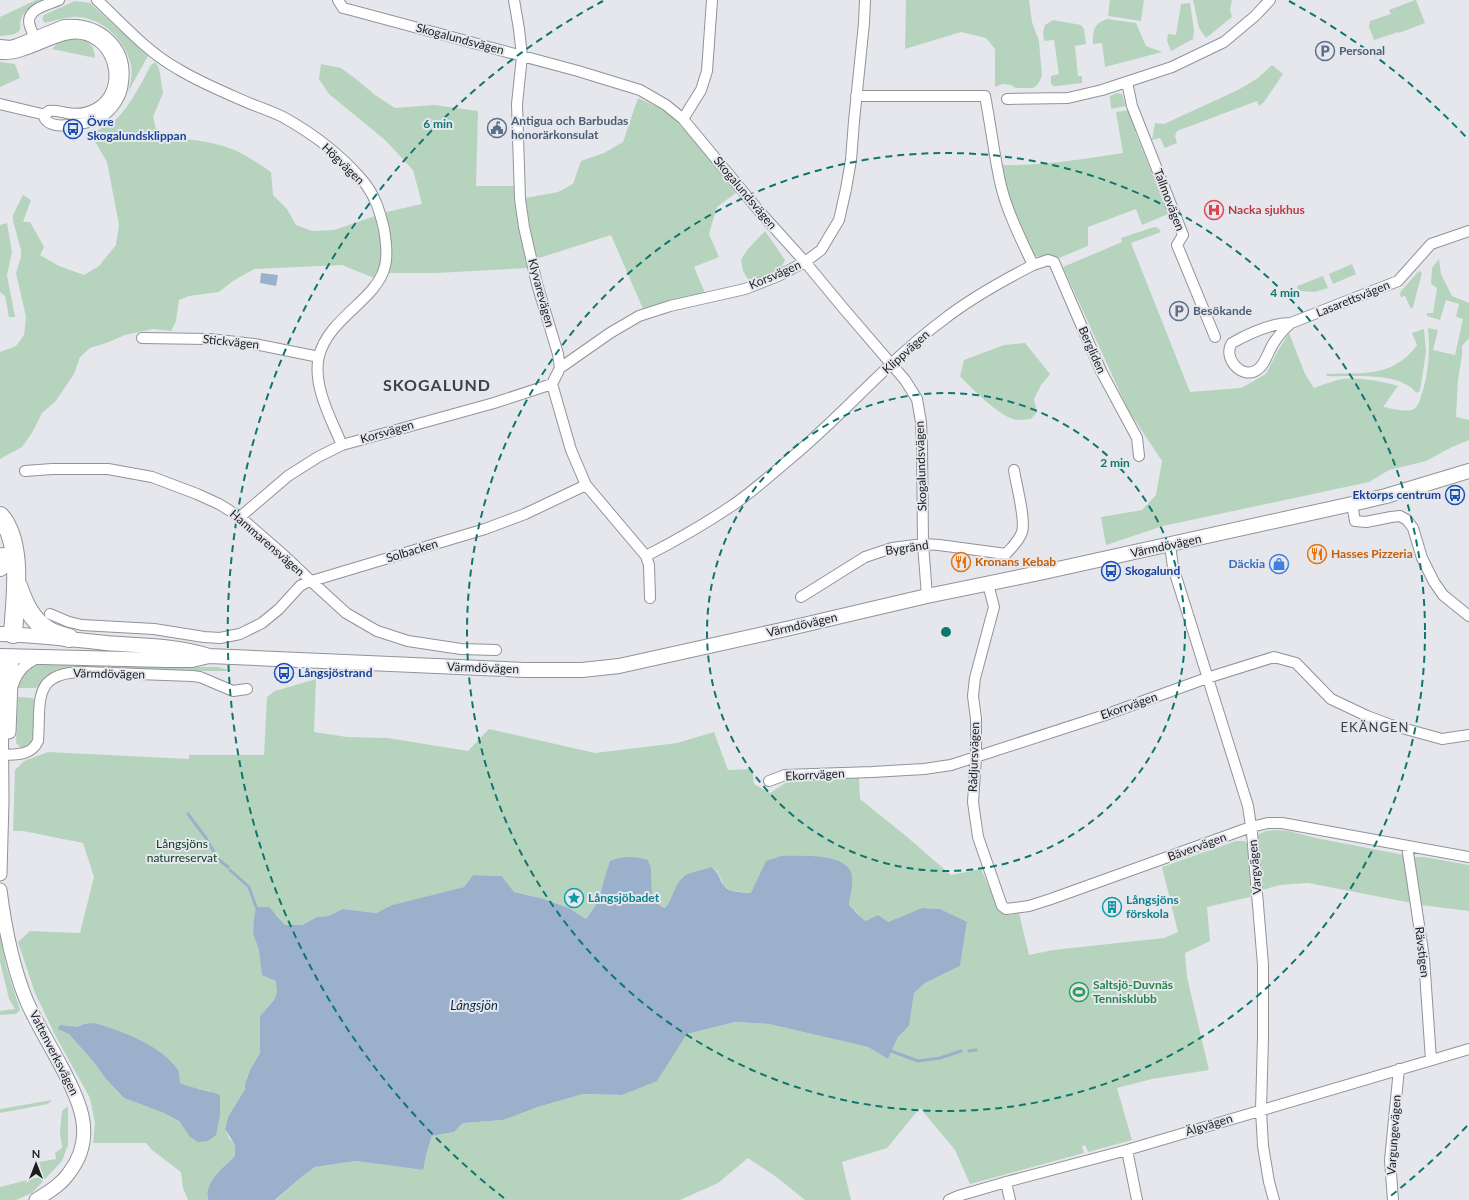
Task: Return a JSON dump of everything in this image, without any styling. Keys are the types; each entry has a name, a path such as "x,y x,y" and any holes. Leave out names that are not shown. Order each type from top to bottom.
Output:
{"highway":[{"path":"0,516 8,528 15,557 16,581 5,634"},
{"path":"1,556 4,588 5,634"},
{"path":"16,581 25,604 34,619 48,630 69,638"}],"main road":[{"name":"Värmdövägen","path":"1386,496 1469,471"},
{"name":"Värmdövägen","path":"5,634 69,638 106,643 192,660 209,656 494,669 582,670 619,666 928,596 1170,545 1386,496 1469,481"},
{"path":"5,634 5,656"},
{"name":"Värmdövägen","path":"5,656 40,657 166,654"}],"street":[{"path":"36,41 29,21 32,14 35,11 59,0"},
{"name":"Högvägen","path":"97,0 150,51 176,68 296,124 328,148 364,182 380,213 386,243 386,265 379,280 334,328 324,342 319,356 319,384 322,399 342,445"},
{"name":"Skogalundsvägen","path":"338,0 343,8 522,56 640,90 666,105 683,119 778,233 805,262 905,380 917,399 921,422 923,544 928,596"},
{"name":"Klyvarevägen","path":"514,0 522,56 517,104 520,199 524,227 537,284 558,354 560,368"},
{"path":"683,119 701,90 706,71 712,0"},
{"name":"Korsvägen","path":"560,368 610,333 641,316 670,306 745,288 778,276 805,262 821,250 839,220 846,190 851,160 865,0"},
{"path":"1007,99 1068,98 1127,82 1172,67 1224,42 1255,16 1270,0"},
{"path":"0,45 10,46 72,33 80,33 90,36 103,44 111,55 114,69 113,85 104,101 97,107 78,114 51,110 47,112 46,115 0,104"},
{"path":"0,54 15,53 36,41"},
{"name":"Tallmovägen","path":"1127,82 1132,106 1183,235 1177,245 1215,337"},
{"path":"856,96 985,96 990,115 995,155 1002,186 1011,217 1033,265"},
{"name":"Lasarettsvägen","path":"1291,323 1283,323 1249,334 1232,343 1229,351 1231,362 1239,369 1251,372 1256,371 1262,366 1273,343 1282,331 1291,323 1398,281 1431,244 1469,231"},
{"name":"Bergliden","path":"1033,265 1048,260 1054,262 1101,371 1137,438 1139,456"},
{"name":"Klippvägen","path":"646,556 731,506 808,443 852,403 891,364 943,320 978,295 1033,265"},
{"name":"Stickvägen","path":"142,338 209,339 254,344 319,356"},
{"path":"560,368 552,384 572,450 586,485 646,556 649,565 650,598"},
{"name":"Korsvägen","path":"240,517 288,476 318,457 342,445 494,403 552,384"},
{"name":"Hammarensvägen","path":"25,471 52,469 108,469 152,477 219,504 240,517 287,558 310,582 346,613 362,624 385,635 408,641 461,649 496,650"},
{"name":"Bygränd","path":"801,597 865,557 892,548 923,544 1006,554 1019,539 1023,530 1023,521 1014,470"},
{"name":"Solbacken","path":"166,631 220,638 240,634 248,631 271,616 300,586 485,529 525,514 586,485"},
{"path":"1352,504 1355,521 1366,522 1400,516 1407,520 1413,528 1422,558 1434,582 1443,595 1469,616"},
{"name":"Vargvägen","path":"1170,545 1173,567 1248,806 1252,827 1264,965 1261,1110 1263,1146 1269,1182 1274,1200"},
{"name":"Rådjursvägen","path":"988,584 994,607 975,678 973,696 976,719 976,756 973,802 978,837 1002,906 1006,909 1025,907"},
{"path":"50,614 69,622 82,625 166,631 166,654"},
{"path":"0,874 2,755 9,740 4,691 5,656"},
{"path":"4,691 26,664 40,657"},
{"name":"Ekorrvägen","path":"769,781 785,775 872,772 951,765 1105,715 1207,678 1274,657 1296,663 1331,699 1367,716 1391,725 1442,739 1469,735"},
{"name":"Värmdövägen","path":"2,755 28,752 36,746 38,741 42,691 50,681 61,675 72,672 192,676 200,677 233,691 247,689"},
{"name":"Bävervägen","path":"1025,907 1127,873 1252,827 1268,823 1282,823 1469,857"},
{"name":"Rävstigen","path":"1407,846 1424,958 1431,1060"},
{"name":"Vattenverksvägen","path":"0,890 8,945 17,975 28,1003 76,1096 82,1113 83,1122 81,1148 75,1165 60,1183 36,1200"},
{"name":"Älgvägen","path":"949,1200 1006,1182 1127,1150 1469,1049"},
{"name":"Vargungevägen","path":"1393,1200 1390,1160 1399,1069"},
{"path":"1127,1150 1137,1200"},
{"path":"1006,1182 1010,1200"}],"green space":[{"path":"36,0 46,0 26,11 22,16 19,31 10,35 0,36 0,17"},
{"path":"906,0 1029,0 1032,22 1039,41 1042,76 1038,84 1033,88 1016,88 1011,85 1003,84 995,87 995,49 986,38 961,32 905,49"},
{"path":"1110,0 1144,0 1141,21 1108,16"},
{"path":"1193,0 1232,0 1230,10 1232,17 1206,38 1199,28"},
{"path":"1415,0 1425,23 1399,33 1398,32 1374,40 1369,27 1370,21 1391,14 1389,10"},
{"path":"75,1 90,3 148,56 128,92 132,68 128,56 118,39 105,26 78,17 70,17 45,23 42,19 44,15"},
{"path":"1190,3 1194,30 1193,39 1171,51 1167,41 1168,34 1176,35 1181,4"},
{"path":"1107,19 1136,23 1146,46 1162,52 1105,67 1102,43 1093,44 1093,39 1096,26"},
{"path":"1053,20 1081,25 1084,29 1086,44 1075,46 1078,76 1082,76 1082,83 1053,86 1051,83 1051,76 1059,74 1054,40 1044,41 1043,32 1045,25"},
{"path":"67,39 87,41 92,47 95,58 52,49 59,41"},
{"path":"0,62 15,64 20,78 0,87"},
{"path":"155,62 159,68 163,93 153,117 157,132 173,137 206,142 230,148 260,164 271,172 273,195 287,209 296,225 312,231 334,230 375,216 381,244 381,267 374,278 342,265 254,269 233,281 219,292 189,296 179,300 176,321 171,331 153,329 125,335 90,348 80,357 74,374 55,402 42,413 32,433 22,447 0,459 0,352 16,346 24,335 26,317 16,273 21,257 21,250 13,221 13,215 23,195 31,200 23,222 30,222 44,247 40,255 59,266 84,275 99,266 116,245 119,225 107,162 90,133 105,127 117,119 134,97 151,65"},
{"path":"321,64 341,68 375,95 395,108 434,105 478,111 476,186 514,186 515,199 528,268 436,273 389,273 390,247 386,212 422,204 413,170 385,140 329,94 319,79"},
{"path":"1272,65 1283,74 1264,102 1259,106 1257,101 1177,131 1175,136 1177,143 1165,148 1160,138 1152,140 1155,123 1164,124 1240,89 1258,78"},
{"path":"1117,93 1122,94 1126,106 1111,109 1110,96"},
{"path":"638,98 666,111 685,130 737,192 717,207 709,234 719,257 694,267 705,293 671,300 643,309 611,235 536,259 525,198 558,192 573,184 581,161 604,153 623,142"},
{"path":"1129,110 1136,134 1168,214 1142,225 1136,209 1088,227 1088,246 1059,258 1034,256 1018,224 1000,165 1047,163 1123,153 1116,112"},
{"path":"7,223 12,252 7,275 15,317 9,317 5,296 0,292 0,225"},
{"path":"1156,227 1161,232 1131,243 1190,392 1241,388 1266,374 1289,333 1305,374 1314,388 1345,379 1384,382 1398,386 1383,407 1403,410 1414,409 1419,402 1428,369 1428,328 1438,330 1433,350 1455,355 1463,319 1456,317 1459,304 1446,300 1440,320 1427,316 1427,313 1433,313 1437,288 1431,284 1432,268 1439,259 1441,274 1452,296 1469,303 1469,338 1462,346 1456,417 1469,420 1469,440 1426,461 1389,470 1369,482 1163,526 1106,545 1101,517 1142,510 1156,495 1162,461 1128,410 1063,267 1122,242 1121,238"},
{"path":"765,231 785,260 781,268 749,281 743,271 741,260 747,250"},
{"path":"1352,264 1356,274 1333,284 1329,274"},
{"path":"1420,271 1422,273 1413,307 1411,309 1405,296 1401,297 1400,295 1401,291"},
{"path":"1323,276 1328,288 1315,292 1298,291 1297,286"},
{"path":"1424,329 1426,352 1420,391 1416,393 1407,385 1390,379 1368,376 1327,376 1326,374 1364,373 1387,369 1397,364 1407,356 1417,345 1412,333"},
{"path":"1025,343 1050,374 1041,385 1034,399 1037,412 1031,419 1017,420 1007,416 992,406 977,394 960,376 964,360 1004,345"},
{"path":"39,664 145,667 218,667 232,671 74,669 43,683 36,688 16,688 24,672 30,667"},
{"name":"Långsjöns naturreservat","path":"316,679 314,732 347,737 388,738 468,751 489,729 595,753 677,743 714,732 728,770 752,769 754,784 770,793 790,780 859,778 860,799 951,875 981,869 1000,912 1011,915 1019,913 1029,955 1053,950 1164,938 1178,932 1162,867 1236,841 1244,841 1248,844 1254,896 1207,907 1210,941 1185,953 1187,977 1209,1070 1152,1079 1117,1088 1132,1140 1088,1152 1085,1145 1082,1146 1084,1153 970,1184 955,1150 920,1108 887,1148 842,1162 851,1200 805,1200 775,1176 748,1158 718,1183 680,1200 276,1200 315,1167 356,1161 422,1170 432,1136 454,1132 463,1123 503,1120 538,1107 583,1094 622,1095 657,1080 687,1034 735,1022 769,1024 868,1047 888,1059 898,1037 909,1026 914,993 925,983 960,966 967,923 940,909 922,908 888,922 866,921 861,918 849,905 852,876 751,893 732,891 724,886 717,871 711,867 682,877 666,908 659,905 652,893 651,869 603,883 597,903 586,919 569,908 544,899 514,892 502,876 473,875 464,887 392,905 376,913 343,909 328,916 317,917 302,925 285,925 276,914 253,934 259,950 277,981 277,992 274,1000 260,1016 260,1053 250,1070 245,1084 245,1089 228,1117 225,1129 229,1138 235,1145 235,1156 229,1162 207,1196 208,1200 188,1200 183,1188 181,1172 152,1150 146,1143 93,1143 95,1123 90,1098 55,1035 35,993 18,942 30,931 80,933 94,877 83,843 23,831 13,831 15,770 24,761 48,752 189,759 189,755 264,755 267,697 275,691","holes":["84,1024 139,1040 160,1052 180,1083 190,1088 210,1091 190,1137 179,1121 164,1113 124,1098 106,1079 69,1033"]},
{"path":"18,697 33,698 36,708 34,743 24,748 20,747 16,743"},
{"path":"1266,831 1289,831 1316,838 1404,855 1412,903 1308,883 1280,885 1262,890 1257,839 1259,834"},
{"path":"1413,857 1424,857 1469,865 1469,911 1421,905"},
{"path":"0,933 6,966 20,1010 16,1014 0,1015 0,1011 15,1009 9,999 0,961"},
{"path":"52,1100 48,1104 0,1113 0,1109"},
{"path":"68,1106 68,1145 62,1161 32,1193 16,1200 0,1200 0,1187 43,1176 39,1162 56,1159 55,1153 62,1148 60,1131 62,1111"}],"water":[{"path":"261,273 278,275 276,286 260,283"},
{"name":"Långsjön","path":"781,856 822,857 834,859 843,863 849,869 852,877 849,905 861,918 866,921 878,915 888,922 922,908 940,909 967,922 960,966 925,983 914,993 909,1026 898,1037 888,1059 868,1047 769,1024 735,1022 687,1034 657,1081 622,1095 583,1094 538,1107 503,1120 463,1123 454,1132 432,1136 423,1170 356,1161 315,1167 275,1200 208,1200 209,1187 212,1181 235,1156 235,1145 225,1129 228,1117 245,1089 245,1084 250,1070 260,1053 260,1016 274,1000 277,992 276,981 262,975 259,950 253,934 256,907 269,907 285,925 302,925 317,917 328,916 343,909 376,913 392,905 464,887 473,875 502,876 514,892 544,899 569,908 586,919 597,903 610,861 615,859 629,857 648,860 651,869 652,893 659,905 665,908 670,901 679,881 688,874 711,867 716,871 724,886 729,890 751,893 766,861"},
{"path":"94,1023 117,1030 140,1040 162,1053 178,1070 180,1083 220,1095 220,1115 216,1135 208,1141 198,1142 190,1137 179,1121 164,1113 124,1098 106,1079 93,1061 69,1034 58,1029 60,1025 77,1027 84,1024"}],"waterway":[{"path":"188,814 206,838 218,859 228,867"},
{"path":"230,870 249,887 256,907"},
{"path":"969,1051 976,1050"},
{"path":"891,1051 918,1061 940,1058 961,1051"}],"place":[{"name":"Personal","path":"1325,51"},
{"name":"Antigua och Barbudas honorärkonsulat","path":"497,128"},
{"name":"Övre Skogalundsklippan","path":"73,129"},
{"name":"Nacka sjukhus","path":"1214,210"},
{"name":"Besökande","path":"1179,311"},
{"name":"Ektorps centrum","path":"1455,495"},
{"name":"Hasses Pizzeria","path":"1317,554"},
{"name":"Kronans Kebab","path":"961,562"},
{"name":"Däckia","path":"1279,564"},
{"name":"Skogalund","path":"1111,571"},
{"name":"Långsjöstrand","path":"284,673"},
{"name":"Långsjöbadet","path":"574,898"},
{"name":"Långsjöns förskola","path":"1112,907"},
{"name":"Saltsjö-Duvnäs Tennisklubb","path":"1079,992"}],"district":[{"name":"SKOGALUND","path":"437,385"},
{"name":"EKÄNGEN","path":"1375,727"}]}
